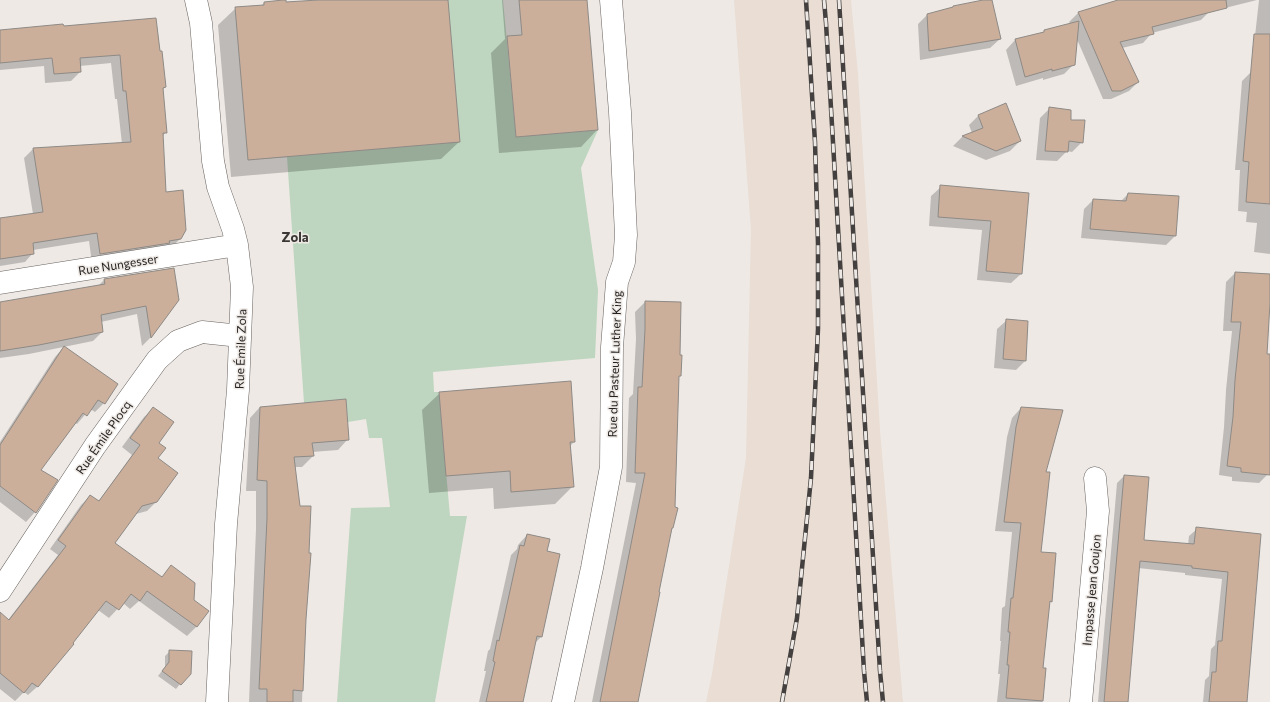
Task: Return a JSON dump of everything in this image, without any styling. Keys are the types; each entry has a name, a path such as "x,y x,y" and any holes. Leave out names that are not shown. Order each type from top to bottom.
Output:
{"street":[{"name":"Rue Émile Zola","path":"196,0 201,23 213,161 218,187 231,222 237,245 242,287 238,390 226,531 217,702"},
{"name":"Rue du Pasteur Luther King","path":"563,702 592,568 611,466 612,347 617,282 624,262 626,235 620,112 611,0"},
{"name":"Rue Nungesser","path":"0,282 237,245"},
{"name":"Rue Émile Plocq","path":"0,591 96,446 157,360 178,341 202,332 240,336"},
{"name":"Impasse Jean Goujon","path":"1081,702 1098,511 1095,478"}],"shaded area":[{"path":"734,0 851,0 858,74 880,430 903,702 706,702 712,674 746,458 751,230"}],"green space":[{"path":"318,0 503,0 516,137 598,130 581,168 598,290 595,358 433,372 434,392 439,392 450,516 467,516 435,702 337,702 351,508 390,507 382,438 369,438 366,419 348,422 346,399 304,403 287,157 248,160 246,138 277,136"}],"building":[{"path":"286,0 286,2 318,0 448,0 460,142 248,160 235,7 264,5 264,2"},
{"path":"519,0 587,0 598,130 516,137 507,36 522,35"},
{"path":"983,0 992,0 1001,39 929,51 927,14 953,6"},
{"path":"1118,0 1226,0 1227,8 1152,27 1154,34 1120,42 1139,82 1121,91 1112,91 1078,12"},
{"path":"156,18 160,51 162,51 166,87 163,88 167,133 163,133 166,192 183,190 186,230 181,239 169,241 170,243 100,254 97,233 33,243 34,254 0,259 0,218 43,212 33,148 131,142 126,91 123,91 120,55 80,58 81,72 54,74 52,58 0,63 0,30"},
{"path":"1079,21 1075,65 1052,71 1052,69 1025,77 1015,39"},
{"path":"1254,34 1270,34 1270,204 1246,202 1249,162 1243,161"},
{"path":"1006,103 1021,141 996,151 962,136 983,128 978,115"},
{"path":"1049,107 1071,110 1071,120 1085,120 1083,143 1069,141 1068,152 1045,151"},
{"path":"940,185 1029,193 1022,274 986,271 991,221 938,217"},
{"path":"1128,193 1179,196 1176,236 1090,229 1093,199 1126,201"},
{"path":"174,268 179,300 151,338 146,306 101,315 103,332 0,351 0,302 105,284 104,279"},
{"path":"1235,272 1270,274 1267,354 1270,354 1270,475 1241,472 1241,468 1227,466 1233,417 1241,322 1231,322"},
{"path":"645,301 681,302 680,355 682,355 681,376 679,376 675,507 678,508 672,528 638,702 600,702 645,473 635,473 638,387 642,387"},
{"path":"1006,319 1028,321 1026,361 1003,359"},
{"path":"64,346 118,384 105,404 98,400 87,416 83,413 41,470 58,480 36,513 0,486 0,445"},
{"path":"571,381 575,442 570,442 574,487 511,492 510,471 446,476 439,392"},
{"path":"346,399 349,440 312,443 314,456 294,457 300,506 311,506 309,553 311,553 303,691 293,690 293,702 267,702 267,689 259,689 267,518 267,481 257,480 260,407"},
{"path":"153,407 174,422 159,443 166,448 158,458 178,473 157,502 142,506 115,543 162,577 171,565 195,583 194,600 209,611 197,627 147,591 140,601 131,594 119,610 106,601 73,643 74,644 38,687 32,683 24,693 0,673 0,612 9,620 66,546 58,540 90,495 99,501 140,445 130,438"},
{"path":"1021,407 1063,410 1046,472 1050,472 1041,552 1056,553 1052,602 1050,601 1043,668 1046,668 1043,701 1006,698 1010,632 1008,632 1021,523 1004,522 1016,427"},
{"path":"1124,475 1149,477 1144,540 1194,544 1196,527 1261,534 1247,702 1209,702 1212,672 1216,672 1218,641 1222,641 1228,572 1192,568 1192,566 1140,561 1128,702 1104,702"},
{"path":"527,534 550,539 547,551 560,554 542,637 537,636 523,702 486,702 495,662 493,661 497,640 499,641 520,545 524,546"},
{"path":"169,650 192,651 191,674 181,685 162,671 169,662"}],"railway":[{"path":"782,702 797,618 811,478 818,329 818,244 815,142 806,0"},
{"path":"824,0 867,702"},
{"path":"839,0 883,702"}],"district":[{"name":"Zola","path":"295,237"}]}
